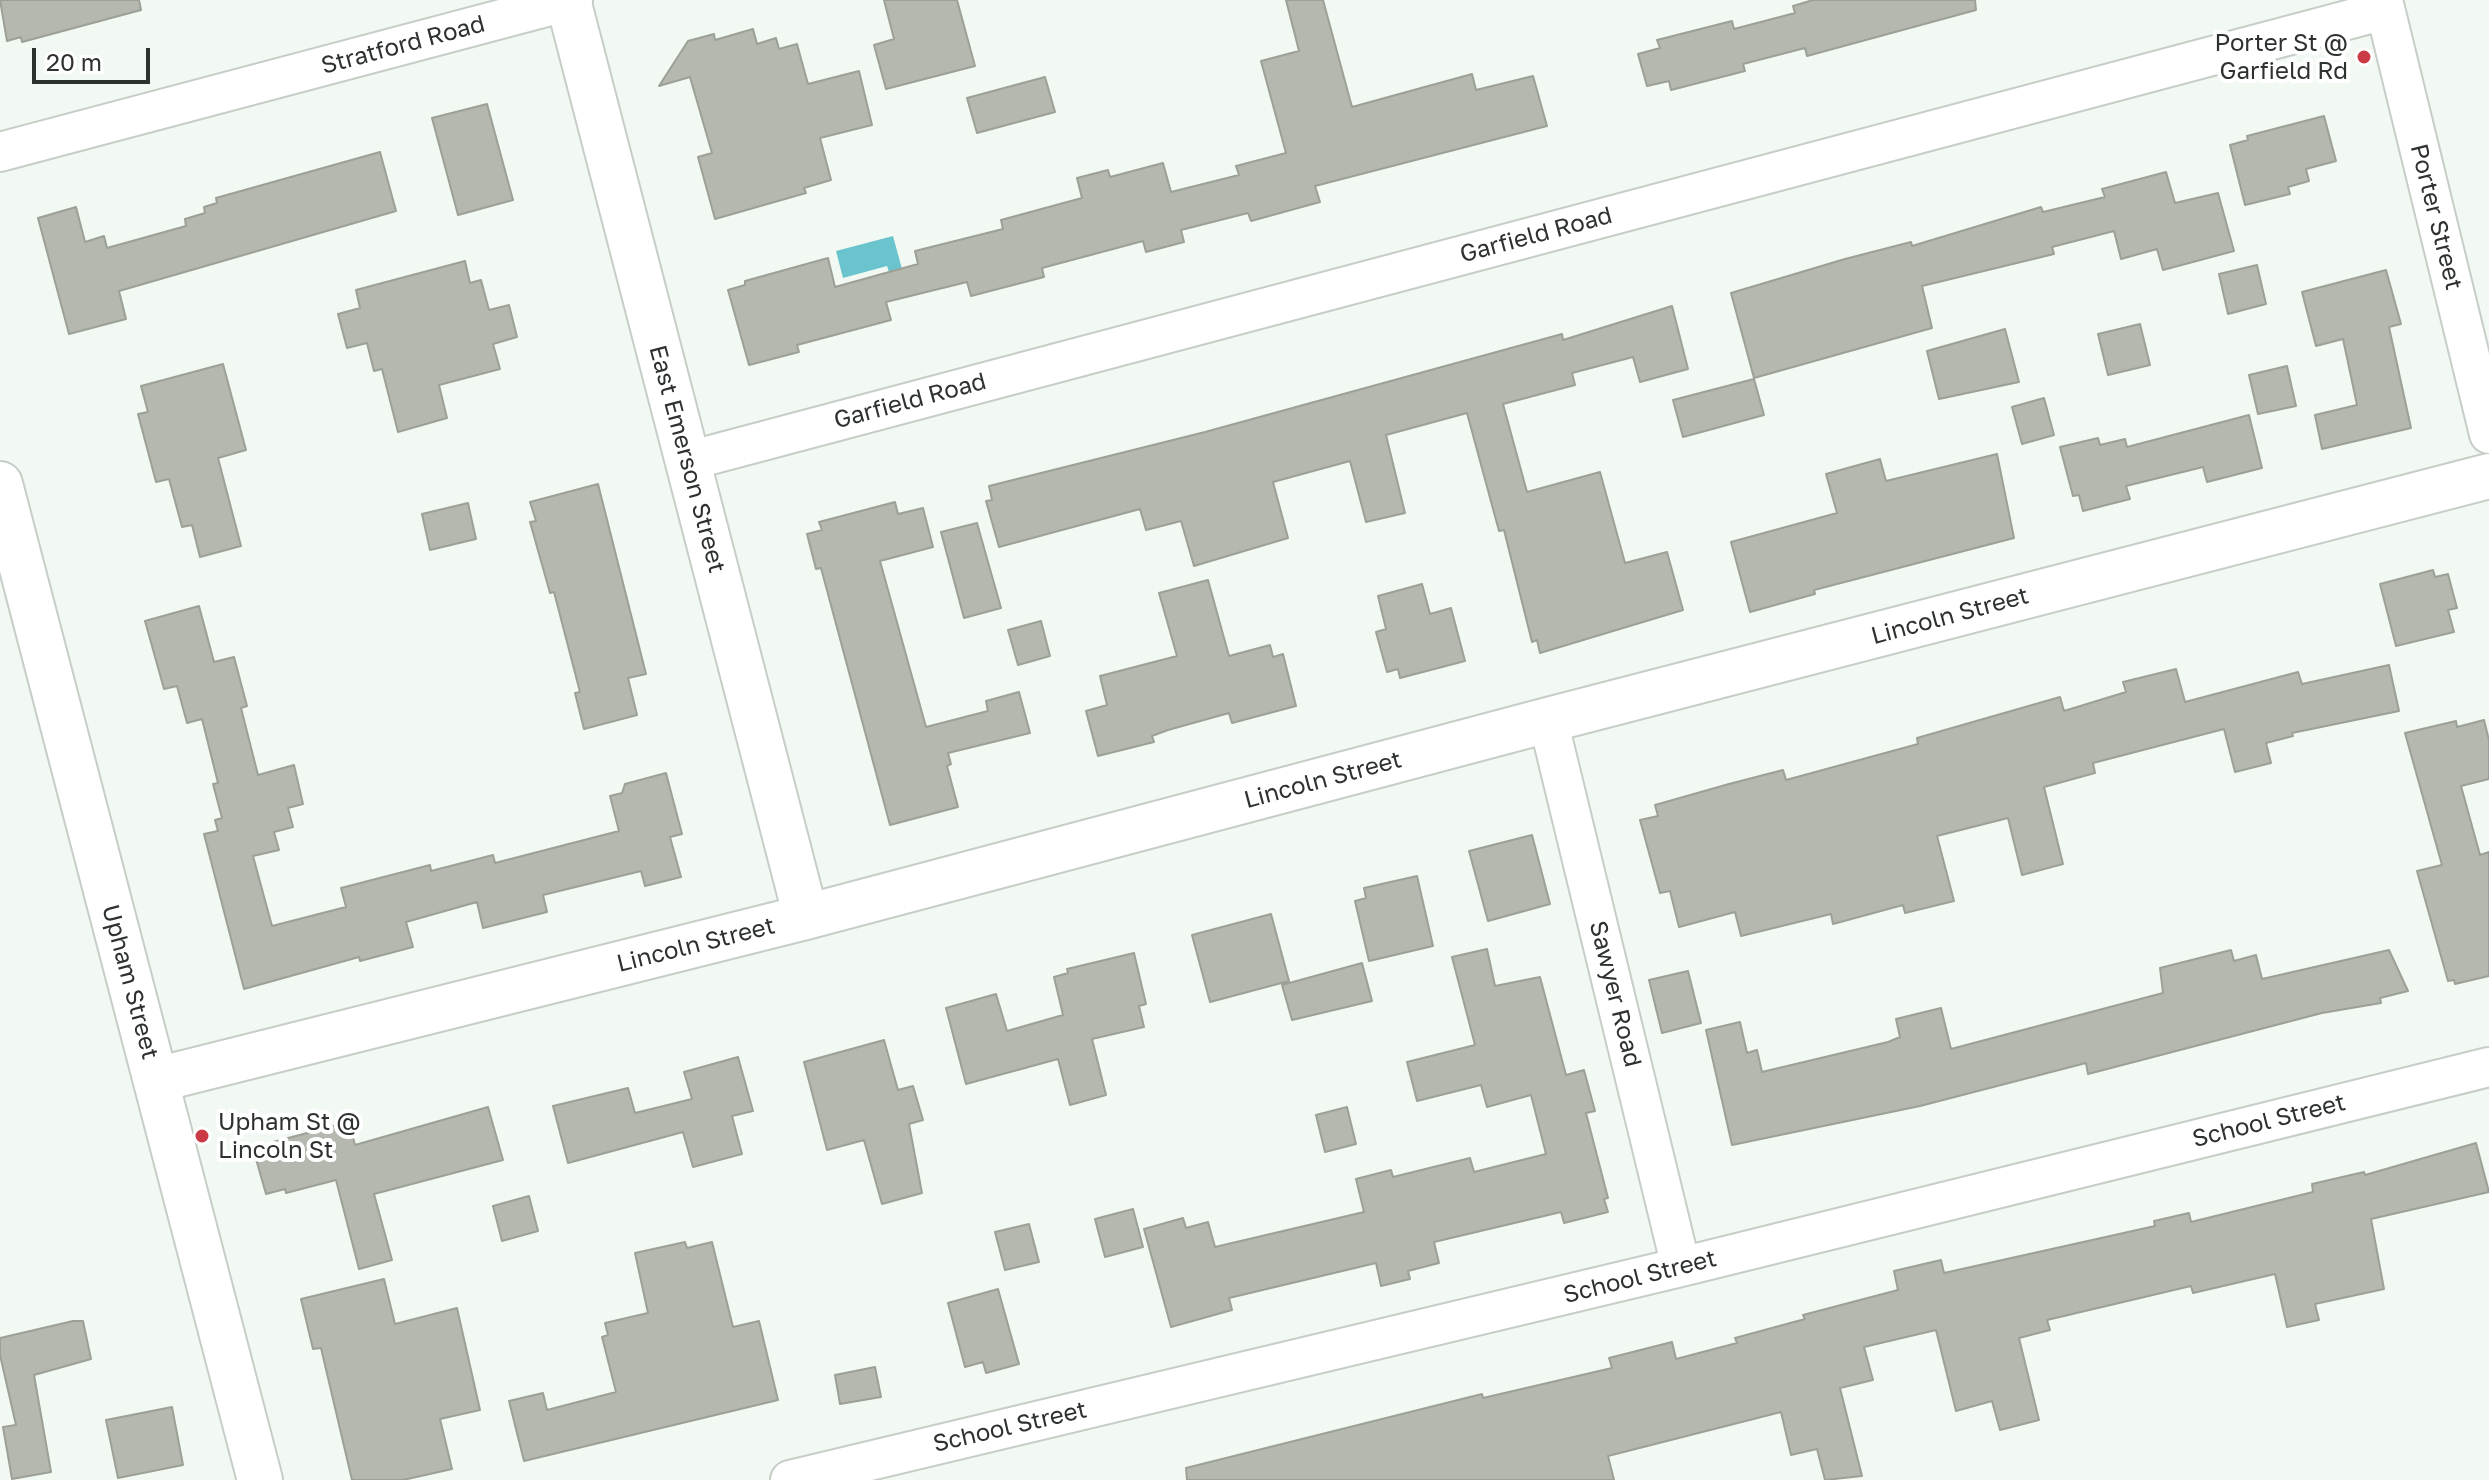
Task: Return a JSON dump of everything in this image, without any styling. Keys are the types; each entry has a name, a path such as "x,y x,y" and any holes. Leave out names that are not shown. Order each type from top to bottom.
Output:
{"street":[{"name":"Stratford Road","path":"0,152 570,0"},
{"name":"East Emerson Street","path":"570,0 806,917"},
{"name":"Garfield Road","path":"688,461 2384,5"},
{"name":"Porter Street","path":"2384,5 2489,434"},
{"name":"Lincoln Street","path":"156,1080 806,917 1548,720 2489,476"},
{"name":"Upham Street","path":"0,484 6,530 156,1080 260,1480"},
{"name":"Sawyer Road","path":"1548,720 1681,1267"},
{"name":"School Street","path":"790,1480 1681,1267 2489,1067"}],"water":[{"path":"893,236 902,269 889,272 887,266 843,278 836,251"}],"building":[{"path":"0,0 139,0 141,10 22,42 21,37 7,41"},
{"path":"884,0 957,0 975,66 886,89 874,45 894,39"},
{"path":"1286,0 1323,0 1352,107 1472,74 1476,90 1533,76 1547,126 1315,186 1320,202 1251,221 1248,213 1181,230 1184,242 1146,252 1143,241 1042,268 1044,277 971,296 967,282 886,302 891,320 797,345 799,352 749,365 728,290 745,285 745,281 828,258 835,287 918,264 915,251 1003,229 1001,220 1082,198 1077,178 1108,170 1110,177 1163,163 1171,192 1239,175 1236,166 1286,153 1261,61 1299,51"},
{"path":"1813,0 1975,0 1976,10 1807,56 1805,48 1743,64 1745,71 1671,90 1669,81 1647,86 1638,54 1660,48 1657,40 1732,21 1734,29 1795,13 1793,6"},
{"path":"753,29 757,44 776,38 779,49 797,44 808,84 859,71 872,125 820,138 831,180 804,188 806,193 715,219 698,157 712,153 690,77 659,86 688,41 714,34 715,40"},
{"path":"1045,77 1055,112 977,133 967,98"},
{"path":"487,104 513,200 458,215 432,118"},
{"path":"2324,116 2336,161 2306,169 2309,181 2288,187 2290,194 2245,205 2230,145 2248,140 2247,136"},
{"path":"380,152 396,211 119,291 126,319 69,334 38,218 76,207 85,242 104,236 107,248 186,226 185,219 205,213 204,207 217,203 216,198"},
{"path":"2166,172 2175,203 2218,193 2234,251 2163,270 2157,249 2121,259 2114,231 2052,247 2054,254 1922,286 1932,328 1754,378 1731,293 1845,259 1911,242 1912,246 2041,207 2043,212 2105,197 2102,189"},
{"path":"465,261 470,283 481,280 489,310 509,305 517,337 493,344 500,369 439,385 447,418 398,432 382,369 374,371 367,343 347,348 338,314 360,308 356,290"},
{"path":"2257,265 2266,304 2228,314 2219,274"},
{"path":"2386,270 2401,324 2389,327 2411,428 2322,449 2315,415 2357,405 2343,339 2316,346 2302,292"},
{"path":"1672,306 1688,369 1640,382 1633,357 1572,373 1575,385 1503,404 1527,492 1600,472 1625,563 1667,552 1683,610 1540,653 1537,640 1532,642 1504,530 1499,531 1467,413 1386,435 1405,513 1366,522 1350,461 1273,482 1288,538 1194,566 1181,521 1146,530 1140,509 999,547 986,501 992,500 989,486 1205,432 1562,334 1563,340"},
{"path":"2140,324 2150,365 2108,375 2098,334"},
{"path":"2005,329 2019,382 1939,399 1927,351"},
{"path":"223,364 246,450 218,458 241,546 200,557 192,525 182,527 169,479 156,482 138,414 148,412 141,386"},
{"path":"2287,366 2296,406 2258,414 2249,375"},
{"path":"1754,379 1764,415 1683,437 1673,400"},
{"path":"2044,398 2054,435 2022,444 2012,407"},
{"path":"2249,415 2262,468 2207,482 2203,467 2126,486 2130,499 2083,511 2079,495 2073,496 2060,447 2098,438 2100,445 2125,439 2127,447"},
{"path":"1997,454 2014,538 1814,590 1815,594 1750,612 1731,542 1837,513 1826,474 1880,459 1886,481"},
{"path":"598,484 646,674 628,678 637,715 584,729 575,693 580,692 554,592 550,593 530,522 536,521 530,502"},
{"path":"895,502 898,514 923,508 933,547 880,561 926,727 988,711 986,701 1019,692 1030,733 948,753 951,764 947,766 958,807 890,825 821,568 816,569 807,534 822,530 819,522"},
{"path":"468,503 476,539 430,550 422,514"},
{"path":"977,523 1001,608 964,618 941,532"},
{"path":"2433,570 2435,577 2448,574 2457,608 2448,610 2454,632 2396,646 2380,584"},
{"path":"1208,580 1229,656 1270,645 1273,657 1283,654 1296,706 1232,723 1229,713 1152,736 1154,742 1098,756 1086,711 1107,705 1100,676 1177,656 1159,593"},
{"path":"1422,584 1430,614 1451,608 1465,661 1400,678 1398,669 1387,672 1376,632 1386,629 1378,596"},
{"path":"199,606 214,662 234,657 247,706 241,708 258,775 294,765 303,804 288,808 293,827 274,832 279,850 253,856 272,926 346,907 341,888 430,865 431,871 493,855 495,863 619,831 610,796 622,793 625,784 666,773 682,834 670,837 681,877 645,886 641,871 543,895 547,912 483,928 477,902 406,922 413,947 360,961 359,957 244,989 204,834 218,831 215,820 222,818 213,784 218,783 202,719 187,723 177,686 164,689 145,621"},
{"path":"1041,621 1050,656 1018,665 1008,630"},
{"path":"2389,665 2399,711 2292,733 2293,736 2266,743 2271,763 2235,772 2224,729 2093,763 2095,773 2044,787 2063,864 2022,875 2008,818 1937,836 1954,901 1905,913 1903,905 1833,924 1831,914 1741,936 1735,912 1679,927 1670,891 1660,893 1640,820 1658,816 1655,805 1729,784 1783,770 1786,780 1918,744 1917,738 2060,697 2064,711 2126,692 2123,682 2176,669 2185,702 2298,672 2302,684"},
{"path":"2484,720 2489,740 2489,779 2461,786 2480,855 2489,852 2489,976 2455,984 2454,980 2448,981 2417,871 2442,865 2405,733 2456,721 2457,727"},
{"path":"1532,835 1550,904 1488,921 1469,851"},
{"path":"1417,876 1433,946 1369,961 1355,901 1366,898 1364,888"},
{"path":"1271,914 1289,981 1210,1002 1192,935"},
{"path":"1487,949 1495,986 1540,977 1566,1075 1584,1070 1595,1111 1586,1113 1608,1198 1604,1199 1608,1212 1564,1223 1561,1212 1434,1242 1439,1263 1408,1271 1410,1279 1381,1286 1376,1263 1229,1298 1232,1310 1171,1327 1144,1229 1183,1218 1186,1228 1208,1222 1215,1247 1364,1212 1356,1179 1391,1170 1393,1177 1470,1158 1474,1172 1546,1154 1531,1095 1487,1107 1481,1085 1417,1101 1407,1062 1475,1045 1452,957"},
{"path":"2231,950 2234,961 2256,955 2262,979 2389,950 2408,991 2380,998 2381,1003 2322,1013 2088,1074 2086,1063 1920,1106 1732,1145 1706,1030 1740,1022 1747,1053 1757,1050 1762,1072 1888,1042 1900,1037 1896,1019 1941,1008 1951,1049 2163,993 2160,968"},
{"path":"1134,953 1146,1004 1139,1006 1144,1027 1092,1039 1106,1095 1070,1105 1058,1059 966,1084 946,1008 996,994 1007,1031 1063,1015 1054,977 1068,973 1067,969"},
{"path":"1362,963 1372,1001 1292,1020 1282,985"},
{"path":"1688,971 1701,1023 1662,1033 1649,980"},
{"path":"884,1040 898,1090 913,1086 923,1120 909,1124 922,1193 882,1204 864,1140 827,1150 804,1062"},
{"path":"738,1057 753,1111 732,1116 742,1154 693,1167 683,1132 568,1163 553,1106 628,1088 635,1113 692,1099 684,1072"},
{"path":"488,1107 503,1160 374,1194 392,1260 359,1269 336,1180 286,1193 285,1189 266,1194 254,1152 274,1147 273,1142 349,1122 355,1145"},
{"path":"1347,1107 1356,1144 1325,1152 1316,1115"},
{"path":"2476,1143 2489,1192 2371,1219 2384,1289 2315,1304 2319,1320 2287,1327 2275,1274 2193,1293 2191,1286 2047,1320 2050,1330 2019,1338 2039,1420 2000,1430 1992,1401 1956,1411 1936,1330 1864,1347 1873,1380 1840,1388 1862,1476 1825,1480 1817,1449 1791,1455 1781,1412 1608,1456 1614,1480 1187,1480 1186,1468 1482,1394 1483,1398 1612,1368 1609,1358 1672,1342 1676,1359 1737,1343 1735,1338 1805,1319 1803,1315 1898,1290 1894,1271 1941,1260 1944,1273 2155,1226 2154,1221 2189,1213 2191,1222 2313,1192 2312,1184 2364,1172 2365,1175"},
{"path":"529,1196 538,1231 502,1241 493,1206"},
{"path":"1133,1209 1143,1247 1105,1257 1095,1219"},
{"path":"1029,1224 1039,1262 1005,1270 995,1232"},
{"path":"685,1242 687,1248 712,1242 733,1327 759,1321 778,1400 524,1461 509,1401 543,1393 547,1410 616,1392 602,1337 608,1335 605,1323 648,1313 635,1253"},
{"path":"384,1279 395,1324 457,1308 480,1410 440,1419 452,1469 403,1480 352,1480 321,1348 313,1349 301,1299"},
{"path":"998,1289 1019,1364 986,1373 983,1362 965,1367 948,1303"},
{"path":"83,1321 91,1359 34,1375 51,1472 12,1479 3,1427 16,1425 0,1355 0,1338"},
{"path":"875,1367 881,1397 840,1404 835,1375"},
{"path":"172,1407 183,1465 118,1478 106,1420"}],"place":[{"name":"Porter St @ Garfield Rd","path":"2364,57"},
{"name":"Upham St @ Lincoln St","path":"202,1136"}]}
